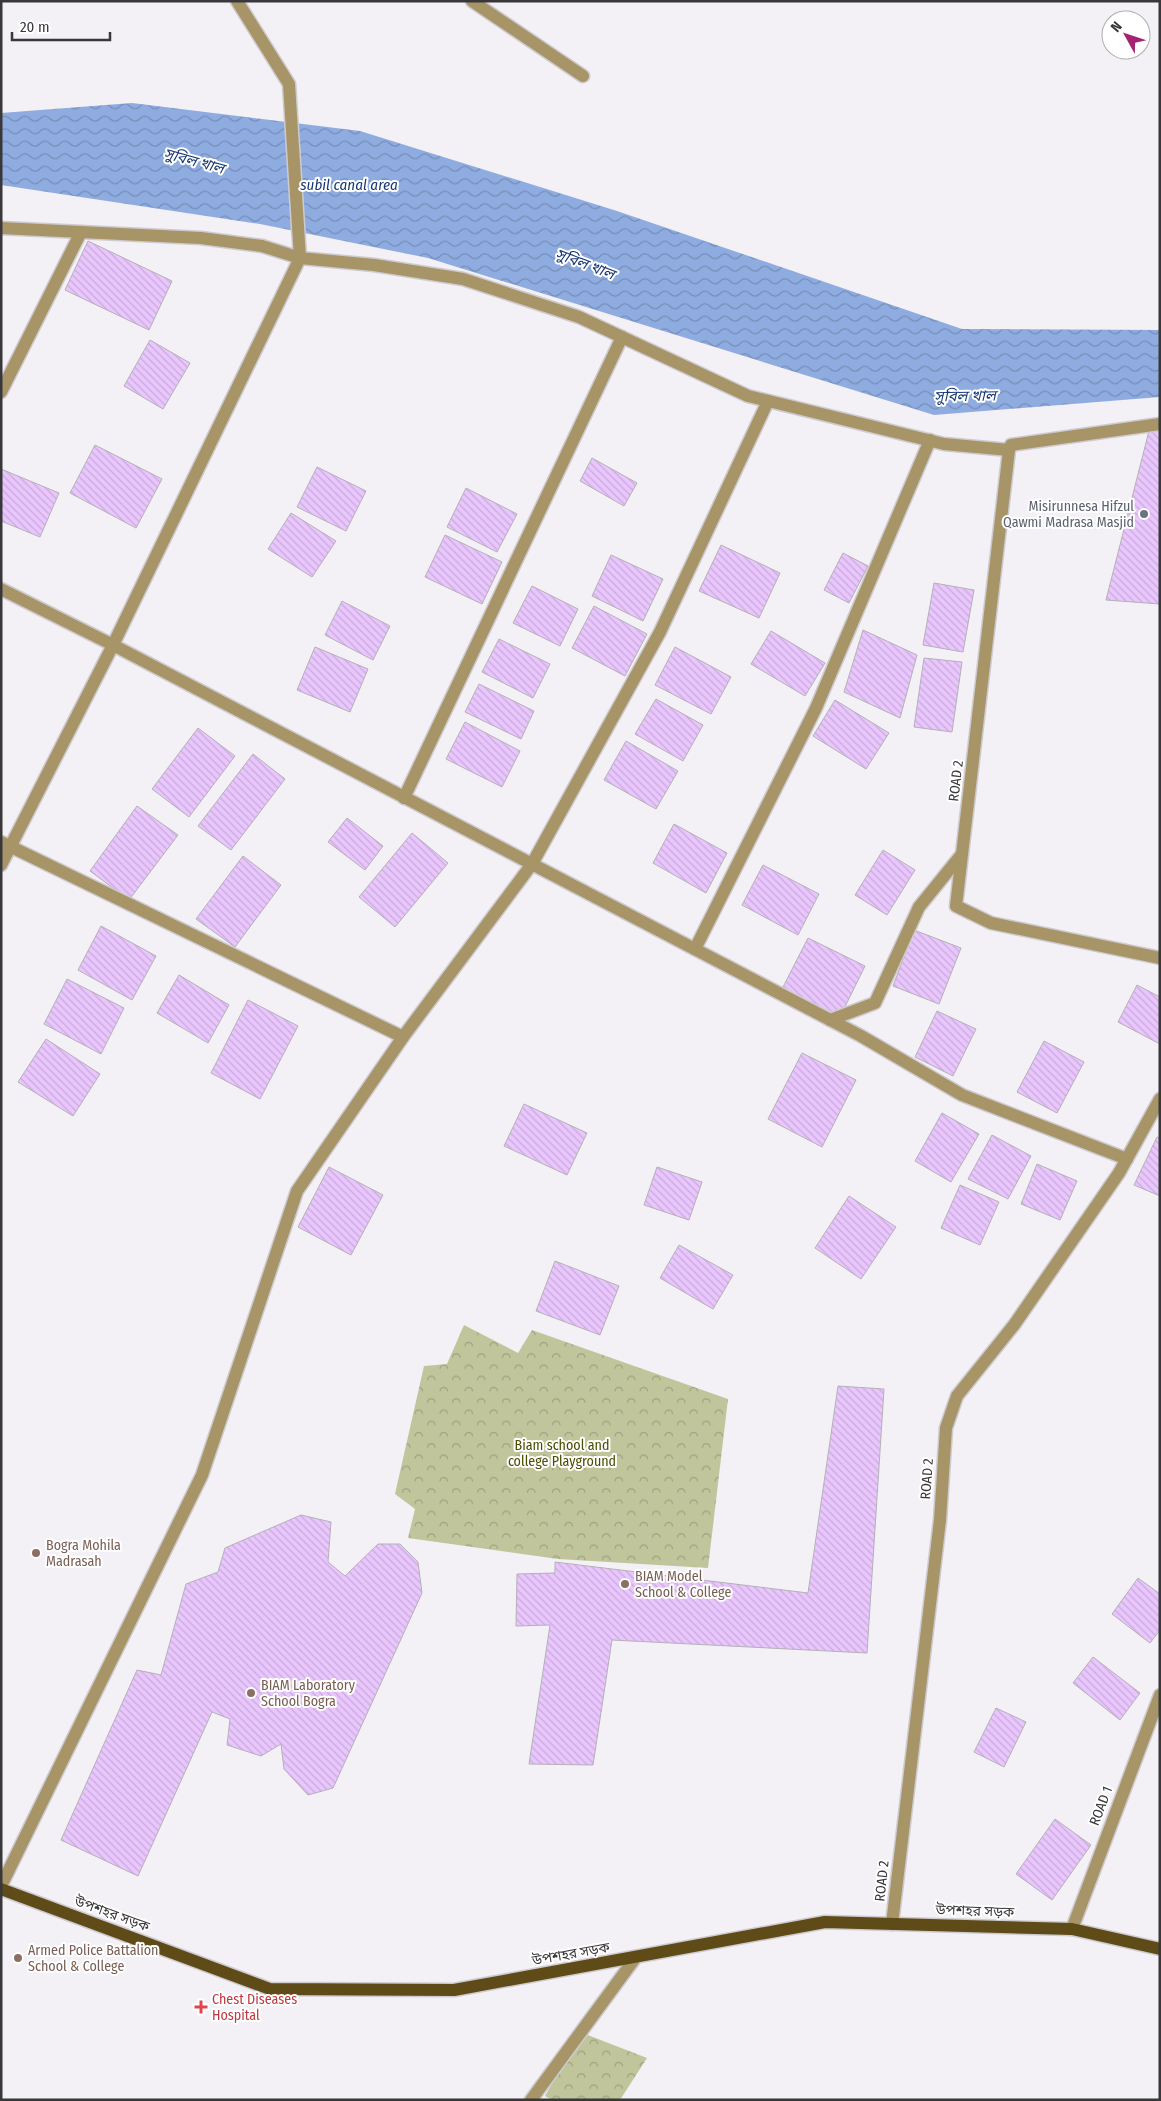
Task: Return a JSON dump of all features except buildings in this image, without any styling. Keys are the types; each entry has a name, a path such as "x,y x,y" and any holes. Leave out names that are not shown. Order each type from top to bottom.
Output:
{"main road":[{"name":"উপশহর সড়ক","path":"1,1888 270,1990 454,1990 825,1922 1072,1929 1160,1949"}],"street":[{"path":"1,865 6,844 113,645 300,253 289,84 237,1"},
{"path":"472,1 583,76"},
{"path":"1,228 201,238 262,246 463,279 579,317 748,396 944,444 1010,450 1010,445 1160,424"},
{"path":"1,392 81,232"},
{"path":"404,798 622,337"},
{"path":"1,1888 202,1475 298,1191 403,1037 532,864 660,632 768,401"},
{"path":"695,950 816,708 930,440"},
{"name":"ROAD 2","path":"1010,450 956,906 991,922 1160,958"},
{"path":"1,589 113,645 830,1020 962,1095 1127,1159"},
{"path":"6,844 403,1037"},
{"path":"830,1020 875,1004 919,907 962,854"},
{"name":"ROAD 2","path":"892,1924 940,1520 946,1428 957,1396 1014,1325 1127,1159 1160,1099"},
{"name":"ROAD 1","path":"1072,1929 1160,1695"},
{"path":"531,2100 636,1957"}],"green space":[{"name":"Biam school and college Playground","path":"464,1325 518,1353 532,1330 728,1399 708,1568 558,1559 408,1538 415,1509 395,1494 424,1366 447,1364"},
{"path":"580,2032 647,2058 620,2100 552,2100 545,2096"}],"water":[{"name":"subil canal area","path":"132,103 360,131 617,211 962,329 1160,330 1160,397 934,415 428,258 260,224 1,185 1,113"}],"place":[{"name":"Misirunnesa Hifzul Qawmi Madrasa Masjid","path":"1144,514"},
{"name":"Bogra Mohila Madrasah","path":"36,1553"},
{"name":"BIAM Model School & College","path":"625,1584"},
{"name":"BIAM Laboratory School Bogra","path":"251,1693"},
{"name":"Armed Police Battalion School & College","path":"18,1958"},
{"name":"Chest Diseases Hospital","path":"201,2007"}],"water label":[{"name":"সুবিল খাল","path":"194,161"},
{"name":"সুবিল খাল","path":"585,264"},
{"name":"সুবিল খাল","path":"965,396"}]}
